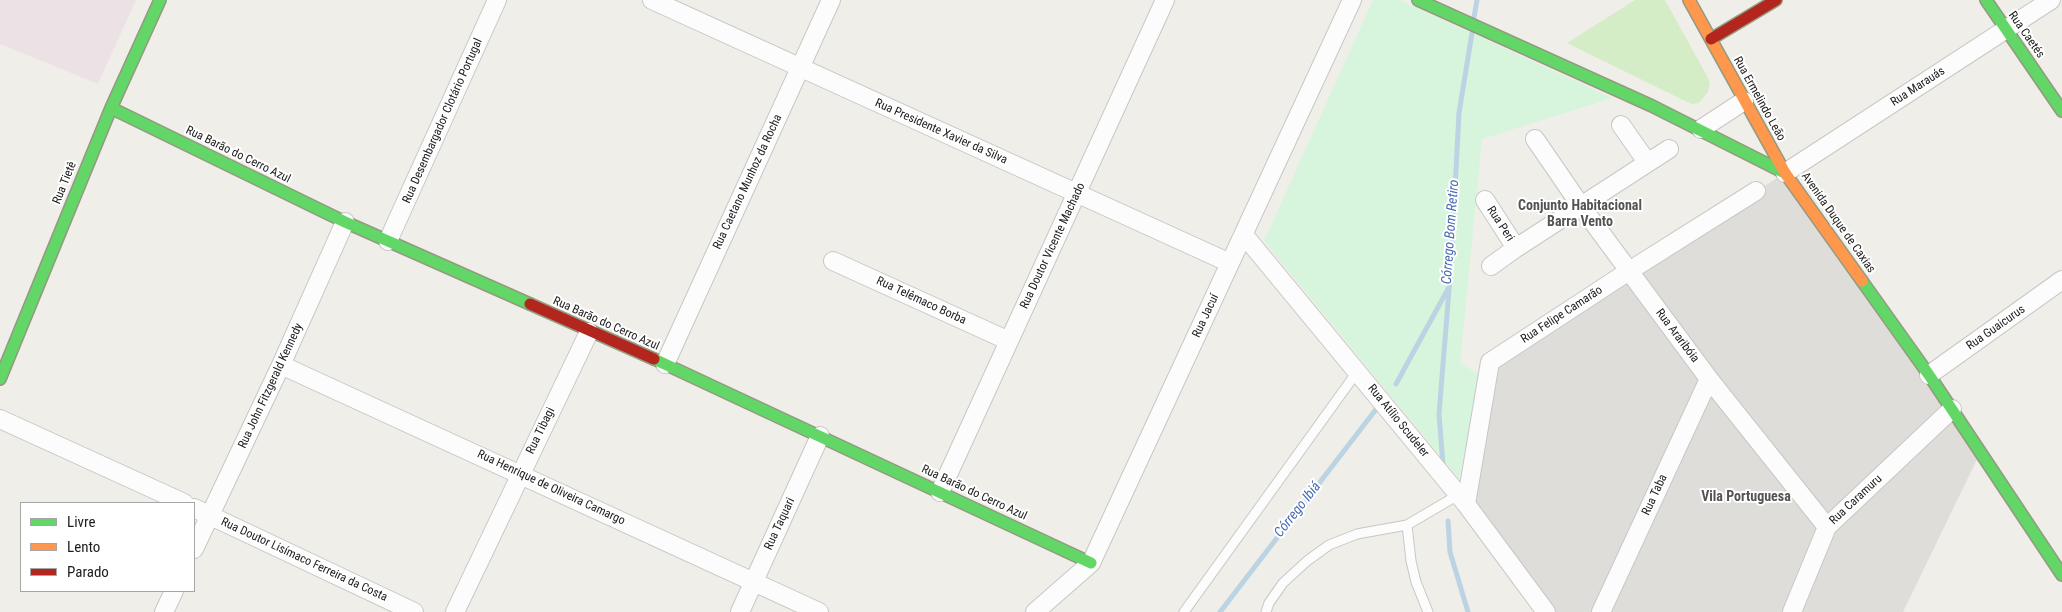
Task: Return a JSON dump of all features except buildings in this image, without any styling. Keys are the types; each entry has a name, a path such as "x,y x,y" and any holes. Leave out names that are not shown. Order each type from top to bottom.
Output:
{"street":[{"name":"Rua Tietê","path":"0,379 110,108 160,0"},
{"name":"Rua Desembargador Clotário Portugal","path":"388,241 497,0"},
{"name":"Rua Presidente Xavier da Silva","path":"652,0 1230,263"},
{"name":"Rua Caetano Munhoz da Rocha","path":"665,364 831,0"},
{"name":"Rua Doutor Vicente Machado","path":"940,492 1165,0"},
{"name":"Rua Jacuí","path":"1034,612 1091,563 1352,0"},
{"name":"Avenida Duque de Caxias","path":"1418,0 1701,130 1785,173 1929,375 2062,575"},
{"name":"Rua Ermelindo Leão","path":"1689,0 1785,173"},
{"path":"1711,38 1776,0"},
{"name":"Rua Caetés","path":"1986,0 2062,110"},
{"name":"Rua Marauás","path":"1785,173 2050,0"},
{"path":"1701,130 1744,102"},
{"name":"Rua Barão do Cerro Azul","path":"110,108 345,222 589,332 665,364 1091,563"},
{"path":"1621,126 1647,162"},
{"name":"Rua Araribóia","path":"1535,139 1581,206 1709,378 1827,527"},
{"name":"Rua Peri","path":"1491,266 1669,149"},
{"name":"Rua Felipe Camarão","path":"1462,499 1490,362 1756,191"},
{"name":"Rua Peri","path":"1485,200 1516,248"},
{"name":"Rua John Fitzgerald Kennedy","path":"195,544 202,512 281,365 345,222"},
{"name":"Rua Atílio Scudeler","path":"1244,235 1462,499 1546,612"},
{"name":"Rua Telêmaco Borba","path":"833,261 1009,341"},
{"name":"Rua Guaicurus","path":"1929,375 2062,280"},
{"name":"Rua Tibagi","path":"455,612 589,332"},
{"name":"Rua Henrique de Oliveira Camargo","path":"281,365 819,612"},
{"name":"Rua Taba","path":"1600,612 1709,378"},
{"name":"Rua Caramuru","path":"1792,612 1827,527 1952,409"},
{"path":"0,419 182,502"},
{"name":"Rua Taquari","path":"740,612 820,436"},
{"name":"Rua Doutor Lisímaco Ferreira da Costa","path":"202,512 414,612"},
{"path":"164,612 174,592"}],"lane":[{"path":"1184,612 1357,372"},
{"path":"1266,612 1269,603 1283,583 1307,561 1329,545 1357,534 1407,525 1462,499"},
{"path":"1407,525 1411,561 1416,582 1428,612"}],"shaded area":[{"path":"0,0 136,0 98,84 0,44"},
{"path":"1785,173 1981,451 1903,612 1546,612 1466,504 1490,362"}],"green space":[{"path":"1373,0 1400,0 1612,98 1482,139 1460,363 1480,375 1459,479 1264,241"},
{"path":"1635,0 1665,0 1710,83 1708,92 1699,103 1692,104 1683,100 1567,43"}],"waterway":[{"name":"Córrego Bom Retiro","path":"1474,17 1477,0"},
{"name":"Córrego Bom Retiro","path":"1443,465 1439,414 1451,265 1459,113 1472,33"},
{"name":"Córrego Ibiá","path":"1396,384 1448,289"},
{"name":"Córrego Ibiá","path":"1220,612 1377,408"},
{"name":"Córrego Bom Retiro","path":"1448,521 1450,552 1468,612"}],"traffic: fast":[{"path":"0,379 111,108 160,0"},
{"path":"1418,0 1652,106 1785,173"},
{"path":"1986,0 2062,111"},
{"path":"111,108 345,222 530,304"},
{"path":"1862,281 1929,375 2062,575"},
{"path":"654,359 1091,563"}],"traffic: slow":[{"path":"1689,0 1785,173 1862,281"}],"traffic: jam":[{"path":"1711,39 1776,0"},
{"path":"530,304 654,359"}],"district":[{"name":"Conjunto Habitacional Barra Vento","path":"1580,214"},
{"name":"Vila Portuguesa","path":"1746,497"}]}
